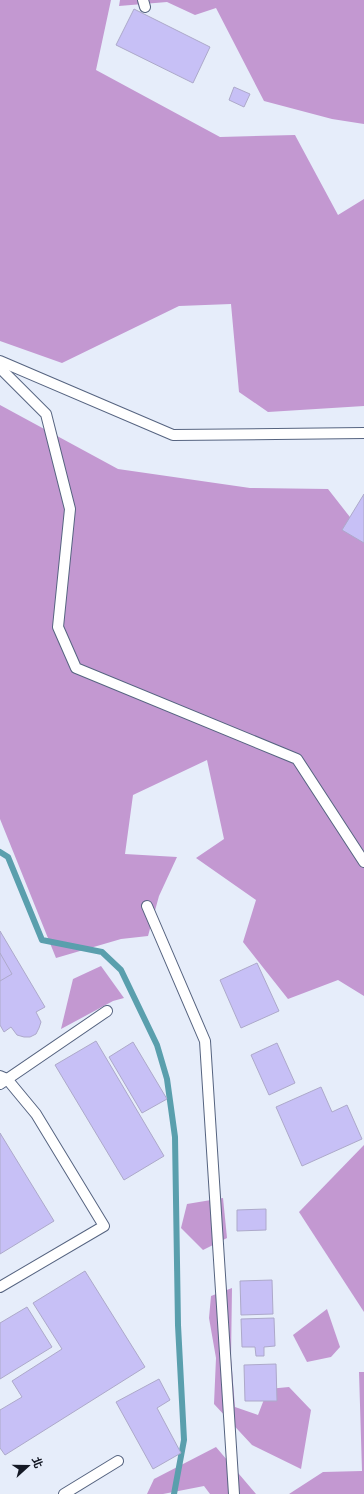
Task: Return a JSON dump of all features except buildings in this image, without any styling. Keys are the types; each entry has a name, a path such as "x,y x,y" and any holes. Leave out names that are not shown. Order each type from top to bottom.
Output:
{"lane":[{"path":"0,360 173,436 364,432"},
{"path":"0,368 46,414 70,509 58,627 76,668 297,759 364,862"},
{"path":"147,906 205,1041 234,1494"},
{"path":"0,1287 104,1226 36,1114 2,1080 108,1012"},
{"path":"64,1494 118,1461"}],"shaded area":[{"path":"0,0 111,0 96,70 220,137 295,135 338,215 364,199 364,406 268,412 239,392 231,304 179,306 62,363 0,341"},
{"path":"120,0 364,0 364,124 332,119 264,101 216,8 195,15 167,2 119,6"},
{"path":"0,405 118,469 250,488 328,489 364,535 364,996 338,980 288,999 243,942 256,900 196,858 224,839 207,760 133,795 125,854 177,857 159,896 148,936 121,939 56,958 0,819"},
{"path":"101,966 124,998 113,1001 61,1029 73,979"},
{"path":"364,1145 364,1312 299,1212"},
{"path":"223,1198 227,1238 203,1250 181,1228 187,1204"},
{"path":"232,1288 231,1358 235,1407 258,1415 268,1389 289,1387 311,1410 301,1469 252,1445 214,1404 216,1358 209,1318 211,1296"},
{"path":"327,1309 340,1347 331,1357 307,1362 293,1335"},
{"path":"359,1372 364,1372 364,1494 289,1494 323,1472 362,1471"},
{"path":"216,1447 256,1494 210,1494 204,1486 163,1494 147,1494 154,1479"}],"waterway":[{"path":"0,852 8,857 42,940 102,952 121,970 157,1045 167,1079 175,1137 178,1325 184,1440 174,1494"}]}
